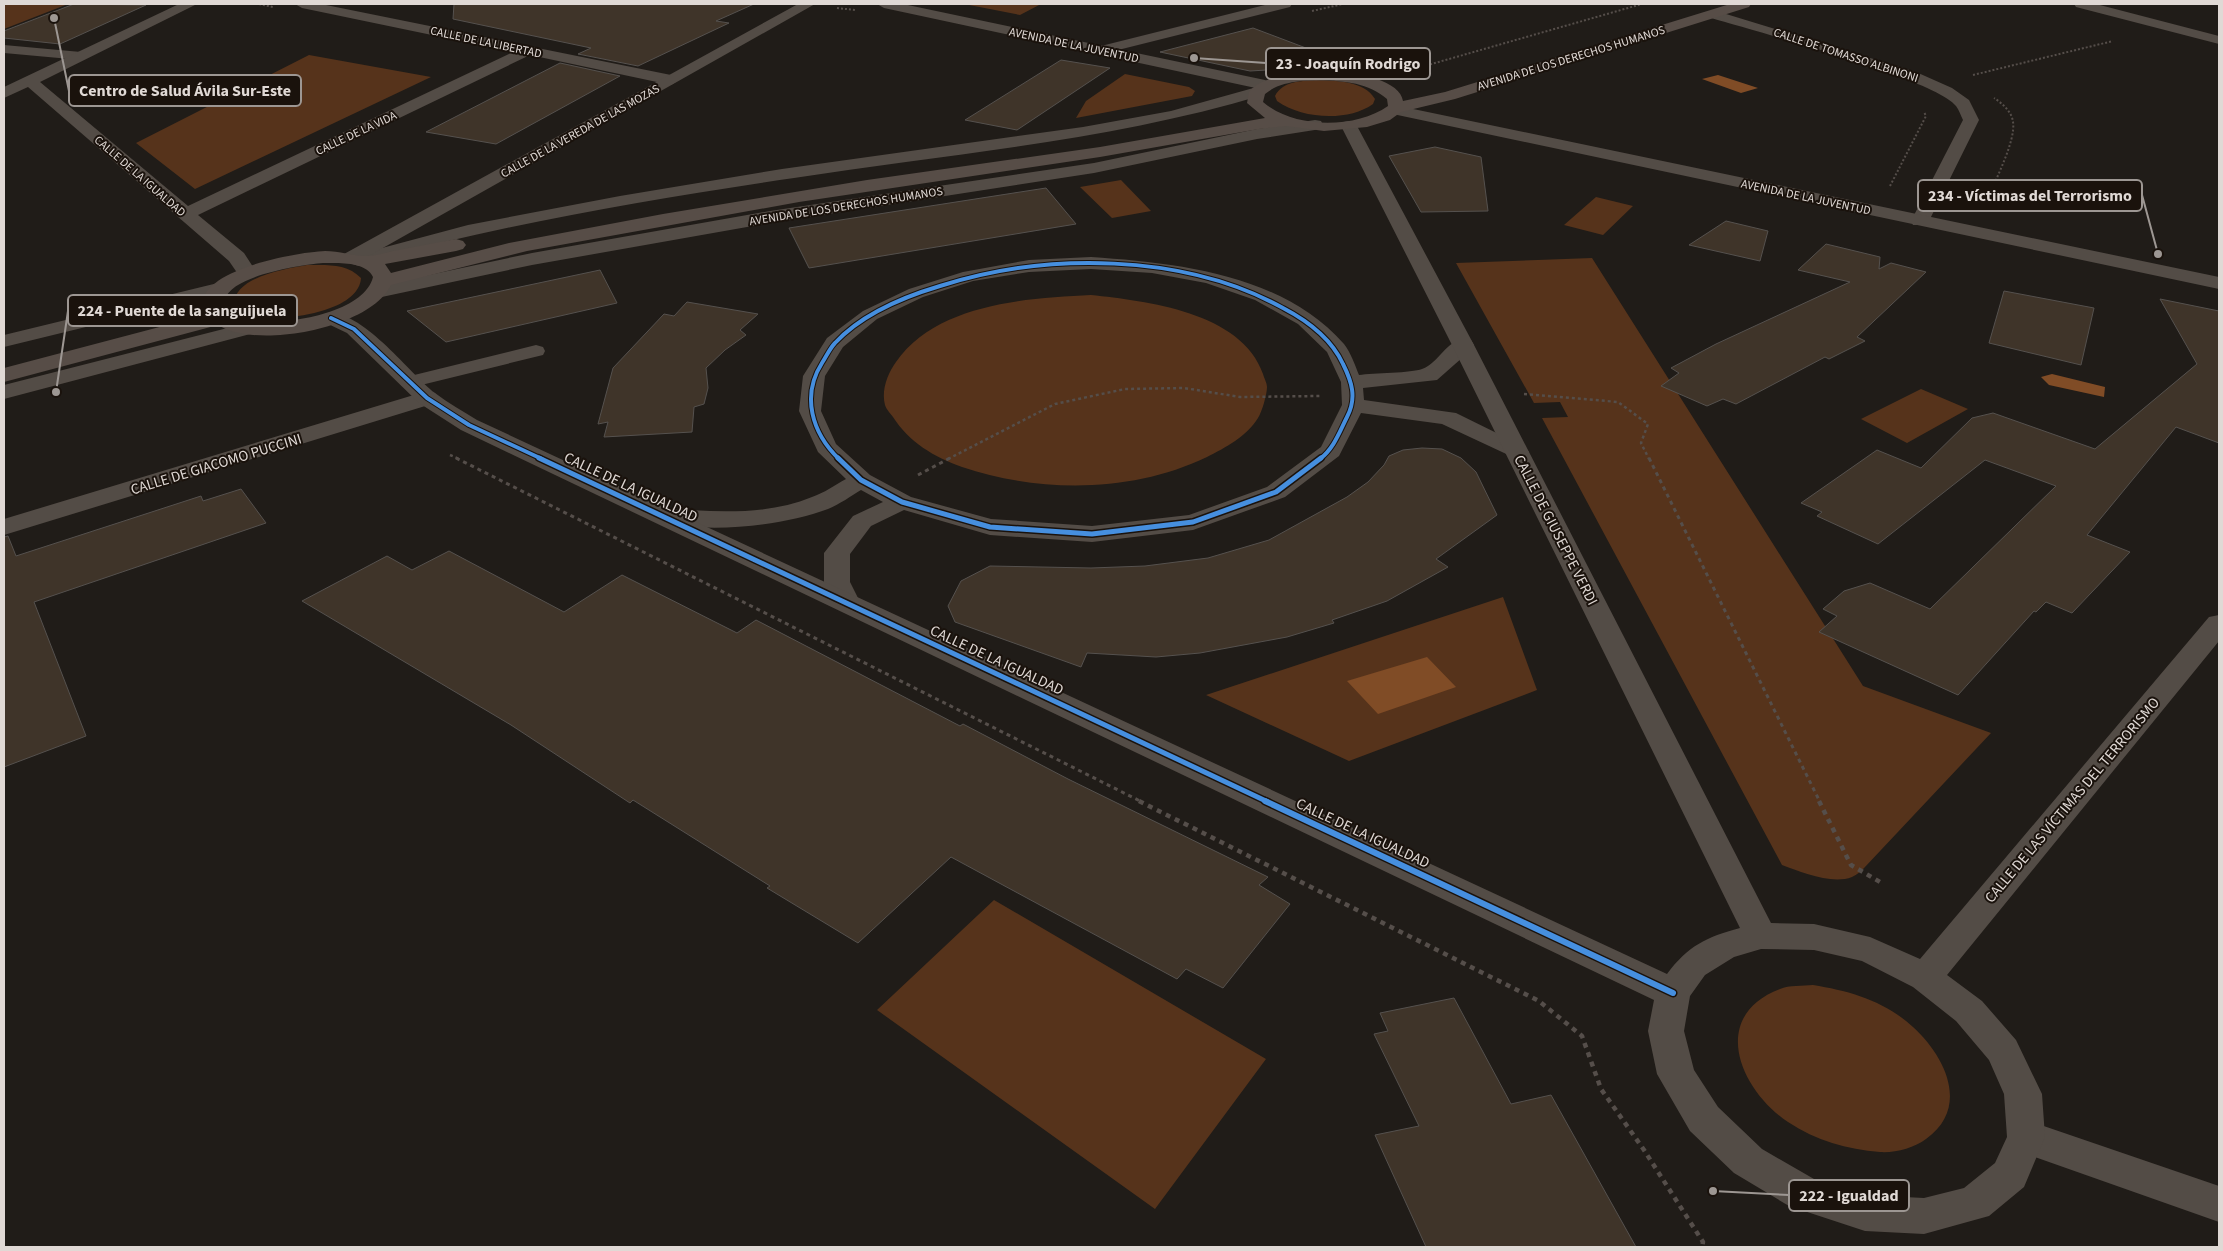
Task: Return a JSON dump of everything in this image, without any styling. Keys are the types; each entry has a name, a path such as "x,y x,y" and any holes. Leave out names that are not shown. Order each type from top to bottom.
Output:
{"main road":[{"name":"AVENIDA DE LOS DERECHOS HUMANOS","path":"218,302 247,273 297,259 324,256 359,260 657,207 892,169 1086,143 1223,117 1293,78 1329,76 1364,82 1389,92 1429,87 1708,9 1744,4"},
{"name":"AVENIDA DE LOS DERECHOS HUMANOS","path":"380,286 524,245 900,180 1100,153 1240,125 1286,121 1315,126 1349,126 1378,120 1395,109 1450,96 1708,9"},
{"path":"1389,92 1394,98 1395,109"},
{"path":"1260,95 1269,114 1286,121"},
{"path":"218,302 251,328 291,327 331,318 367,301 380,286 382,273 376,267 359,260"},
{"path":"4,357 218,302"},
{"path":"4,375 218,302"}],"street":[{"path":"4,93 190,4"},
{"name":"CALLE DE LA LIBERTAD","path":"302,4 671,80"},
{"name":"CALLE DE LA VEREDA DE LAS MOZAS","path":"359,260 671,80 808,4"},
{"name":"AVENIDA DE LA JUVENTUD","path":"884,4 1102,50 1260,95"},
{"path":"1102,50 1285,4"},
{"path":"2081,4 2219,40"},
{"name":"CALLE DE TOMASSO ALBINONI","path":"1708,9 1911,75 1946,91 1963,103 1971,120 1920,221"},
{"name":"CALLE DE LA VIDA","path":"184,214 527,51"},
{"name":"CALLE DE LA IGUALDAD","path":"30,80 184,214 237,256 247,273"},
{"name":"AVENIDA DE LA JUVENTUD","path":"1395,109 2219,283"},
{"name":"AVENIDA DE LOS DERECHOS HUMANOS","path":"380,286 857,203 1094,168 1258,134 1315,126"},
{"name":"CALLE DE GIUSEPPE VERDI","path":"1349,126 1463,345 1761,936"},
{"path":"1091,263 1152,267 1210,278 1262,296 1305,320 1336,349 1353,393 1331,451 1276,492 1193,522 1092,534 990,527 881,491 826,447 810,411 814,376 835,344 870,315 916,292 970,276 1029,266 1091,263"},
{"path":"4,341 218,302"},
{"name":"CALLE DE LA IGUALDAD","path":"331,318 354,329 418,390 469,425 1673,993"},
{"path":"4,392 251,328"},
{"path":"1353,393 1429,375 1463,345"},
{"name":"CALLE DE GIACOMO PUCCINI","path":"4,528 418,390"},
{"path":"1353,393 1448,418 1517,452"},
{"path":"663,516 709,520 770,516 822,502 881,491"},
{"path":"847,602 837,582 837,553 862,521 881,491"},
{"name":"CALLE DE LAS VÍCTIMAS DEL TERRORISMO","path":"1925,977 2219,623"},
{"path":"1761,936 1814,937 1870,950 1925,977 1969,1011 2003,1051 2023,1094 2026,1137 2010,1175 1975,1203 1924,1216 1865,1213 1803,1193 1748,1161 1704,1120 1676,1074 1666,1031 1673,993 1693,965 1723,946 1761,936"},
{"path":"2026,1137 2219,1204"}],"lane":[{"path":"4,49 82,56"},
{"path":"418,390 536,351"}],"path":[{"path":"259,4 278,8"},
{"path":"1405,71 1642,4"},
{"path":"830,8 855,10"},
{"path":"1968,76 2116,40"},
{"path":"1982,214 2014,132 2012,119 2003,104 1990,96"},
{"path":"1890,186 1926,116 1922,108"},
{"path":"881,491 925,472 1055,404 1125,389 1184,388 1240,397 1318,396 1353,393"},
{"path":"1487,393 1546,395 1618,402 1648,424 1641,442 1851,865 1880,882"},
{"path":"450,455 1539,1001 1582,1036 1601,1089 1666,1183 1703,1242 1702,1247"},
{"path":"706,583 752,557"}],"shaded area":[{"path":"4,4 68,4 4,29"},
{"path":"964,4 1041,4 1020,15"},
{"path":"309,55 431,77 195,189 136,143"},
{"path":"1125,74 1189,87 1195,91 1192,96 1076,118 1086,101"},
{"path":"1718,75 1758,88 1741,93 1702,79"},
{"path":"1316,80 1340,81 1357,85 1364,88 1375,99 1373,104 1363,110 1338,116 1312,115 1299,112 1277,101 1275,96 1283,87 1299,82"},
{"path":"1121,180 1151,211 1112,218 1080,187"},
{"path":"1596,197 1633,206 1603,235 1564,225"},
{"path":"1592,258 1863,686 1991,733 1865,867 1852,877 1826,879 1782,865 1542,418 1568,417 1560,402 1534,403 1456,263"},
{"path":"307,265 343,267 355,273 361,278 357,290 348,299 335,306 319,312 302,315 271,318 259,317 246,314 234,307 235,297 241,288 250,282 273,272"},
{"path":"1091,295 1164,306 1214,323 1235,336 1252,353 1267,385 1260,415 1242,436 1207,457 1178,469 1117,483 1054,485 992,476 962,467 942,458 914,441 899,426 886,408 884,393 888,376 893,366 913,343 934,327 958,316 1011,302"},
{"path":"2052,374 2105,387 2104,397 2049,385 2041,377"},
{"path":"1921,389 1968,409 1907,443 1861,419"},
{"path":"1503,597 1537,690 1349,761 1206,695"},
{"path":"1427,657 1456,687 1378,714 1347,681"},
{"path":"994,900 1266,1059 1155,1209 877,1010"},
{"path":"1813,985 1854,994 1879,1004 1902,1018 1925,1039 1943,1067 1950,1098 1947,1113 1939,1127 1926,1139 1898,1151 1886,1152 1856,1149 1832,1143 1799,1129 1788,1122 1771,1108 1756,1091 1745,1073 1739,1053 1738,1034 1744,1017 1758,1001 1780,989 1792,986"}],"building":[{"path":"74,4 146,5 60,44 4,38 4,31"},
{"path":"454,4 754,4 716,21 729,23 638,66 578,54 591,48 453,19"},
{"path":"1253,28 1351,65 1250,71 1160,52"},
{"path":"1061,60 1110,68 1017,130 965,120"},
{"path":"560,63 620,76 496,144 426,132"},
{"path":"1435,147 1481,157 1488,211 1421,212 1389,156"},
{"path":"1046,188 1076,224 809,268 789,228"},
{"path":"1726,221 1768,231 1760,261 1689,245"},
{"path":"1826,244 1880,257 1879,269 1891,263 1926,272 1857,337 1865,341 1829,359 1825,357 1736,404 1723,399 1707,406 1661,386 1679,373 1671,368 1716,344 1850,282 1798,270"},
{"path":"600,270 617,303 446,342 407,311"},
{"path":"2004,291 2094,308 2081,365 1989,343"},
{"path":"2160,299 2219,311 2219,443 2176,427 2087,535 2130,552 2072,613 2046,602 2036,612 2034,611 1958,695 1819,632 1837,616 1823,609 1844,591 1870,583 1930,609 2056,486 1985,460 1878,544 1817,516 1822,512 1801,503 1877,450 1921,468 1972,418 1993,413 2095,449 2197,364"},
{"path":"687,302 758,314 740,330 746,335 725,350 706,368 708,388 704,404 694,407 692,432 604,437 608,422 598,424 613,368 664,314 674,316"},
{"path":"1422,448 1442,449 1461,458 1476,472 1497,515 1436,559 1448,567 1387,601 1332,620 1334,623 1287,637 1200,653 1156,657 1087,653 1081,667 955,622 948,606 961,581 990,566 1091,568 1145,566 1208,558 1269,540 1347,497 1368,482 1384,465 1389,456 1403,450"},
{"path":"241,489 266,523 34,602 86,736 4,767 4,537 8,536 16,556 201,496 203,501"},
{"path":"449,551 564,612 622,575 737,633 756,620 960,726 963,724 1068,779 1268,877 1259,885 1290,904 1223,988 1186,969 1177,979 951,857 858,943 767,888 770,886 633,800 630,803 511,725 302,601 387,556 412,570"},
{"path":"1454,998 1511,1104 1551,1095 1636,1247 1426,1247 1375,1135 1419,1126 1374,1034 1388,1031 1380,1013"}],"cycle path":[{"path":"1091,263 1152,267 1210,278 1262,296 1305,320 1336,349 1352,382 1353,405 1331,451 1276,492 1193,522 1092,534 990,527 902,502 861,480 826,447 810,411 814,376 835,343 870,315 916,293 970,276 1029,266 1091,263"},
{"path":"331,318 354,329 427,398 469,425 1673,993"}],"place":[{"name":"Centro de Salud Ávila Sur-Este","path":"54,18"},
{"name":"23 - Joaquín Rodrigo","path":"1194,58"},
{"name":"234 - Víctimas del Terrorismo","path":"2158,254"},
{"name":"224 - Puente de la sanguijuela","path":"56,392"},
{"name":"222 - Igualdad","path":"1713,1191"}]}
